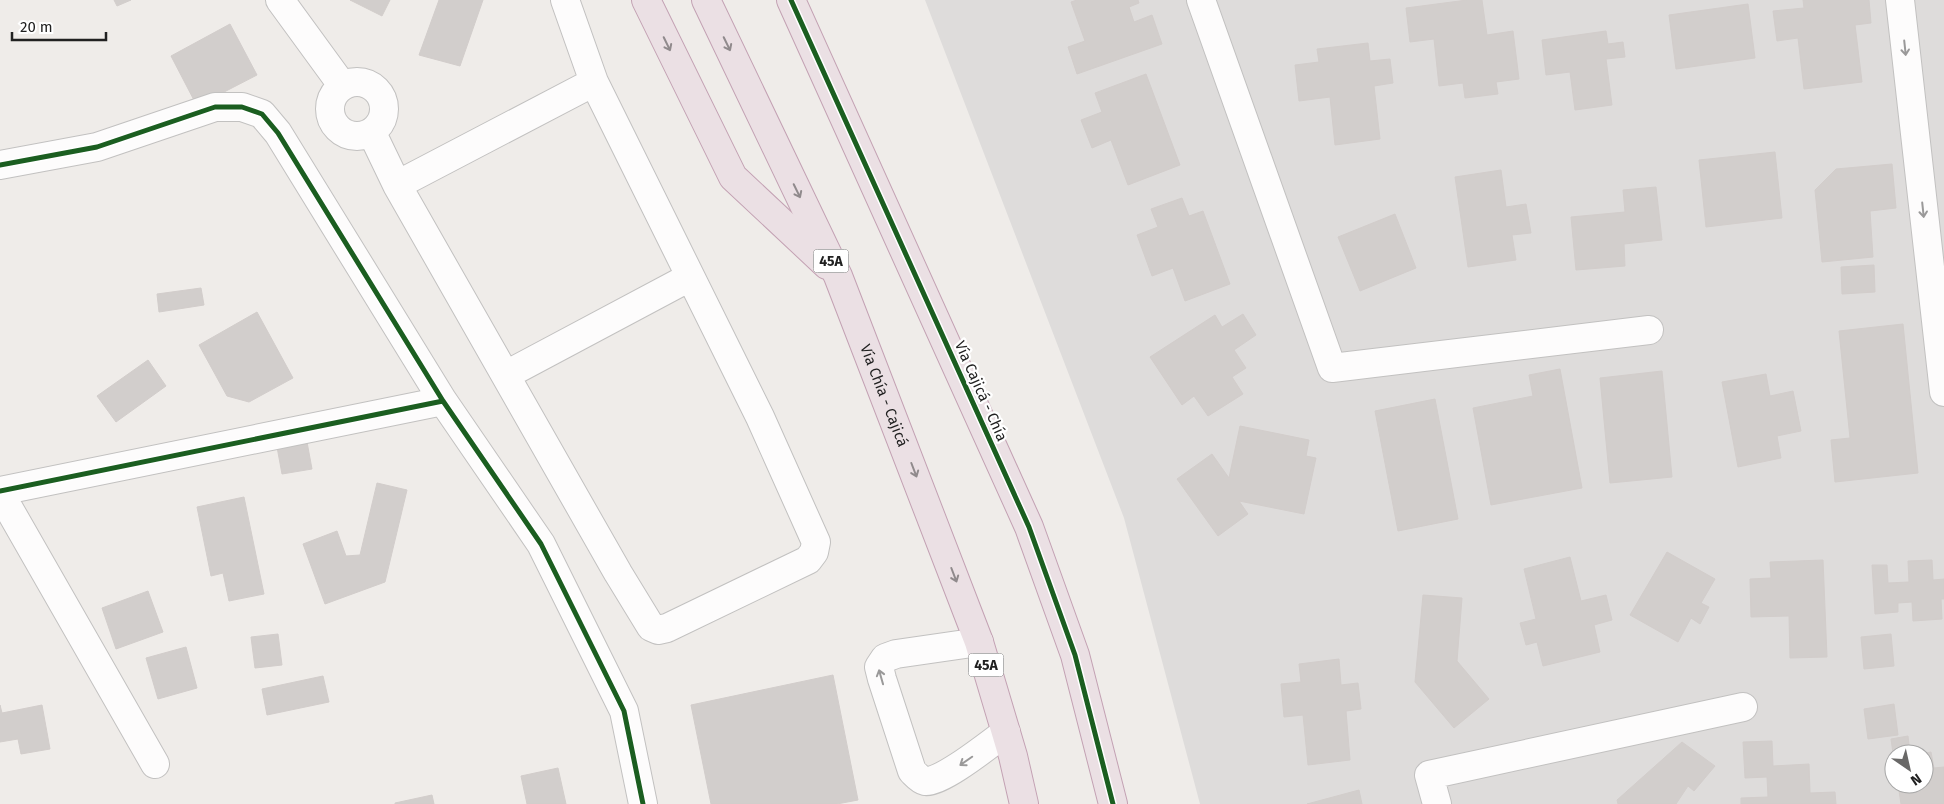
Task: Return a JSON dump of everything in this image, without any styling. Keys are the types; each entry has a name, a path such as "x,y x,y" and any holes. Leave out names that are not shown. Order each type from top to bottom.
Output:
{"highway":[{"path":"646,0 733,177 838,276"},
{"name":"Vía Chía - Cajicá","path":"706,0 838,276 979,642 1006,732 1024,804"},
{"name":"Vía Cajicá - Chía","path":"791,0 1028,527 1075,655 1113,804"}],"street":[{"path":"280,0 342,85"},
{"path":"372,133 397,184 618,573 651,627 658,630 667,628 808,560 814,552 816,542 760,416 594,82 565,0"},
{"path":"1201,0 1332,368 1649,330"},
{"path":"1900,0 1944,392"},
{"path":"359,81 375,87 384,102 383,120 372,133 358,137 344,134 333,124 329,110 332,96 342,85 359,81"},
{"path":"397,184 594,82"},
{"path":"0,165 97,147 214,107 242,106 262,114 278,133 443,401 541,544 624,711 643,804"},
{"path":"506,376 690,277"},
{"path":"155,764 0,492 443,401"},
{"path":"979,642 896,654 885,658 879,667 882,679 912,771 919,778 926,781 940,778 1006,732"},
{"path":"1438,804 1429,774 1743,707"}],"shaded area":[{"path":"925,0 1944,0 1944,804 1200,804 1124,518"}],"building":[{"path":"114,0 131,0 117,6"},
{"path":"350,0 390,0 382,16"},
{"path":"439,0 483,0 460,66 419,55"},
{"path":"1077,0 1138,0 1139,3 1129,7 1134,22 1152,15 1162,44 1077,74 1068,47 1085,41 1071,2"},
{"path":"1467,0 1482,0 1487,35 1513,31 1519,79 1496,82 1498,94 1465,98 1463,83 1439,86 1434,39 1410,42 1406,8"},
{"path":"1803,0 1869,0 1871,23 1855,25 1862,82 1804,89 1798,38 1777,41 1773,11 1804,8"},
{"path":"1748,4 1755,58 1676,69 1669,15"},
{"path":"230,24 257,75 197,106 171,56"},
{"path":"1606,31 1608,44 1623,42 1625,57 1606,59 1612,105 1575,110 1570,72 1546,75 1542,40"},
{"path":"1368,43 1370,61 1390,59 1393,83 1374,86 1380,139 1335,145 1330,97 1299,101 1295,65 1319,62 1317,49"},
{"path":"1146,74 1180,165 1128,185 1111,140 1092,148 1081,120 1102,112 1095,93"},
{"path":"1775,152 1782,218 1706,227 1699,160"},
{"path":"1892,164 1896,208 1870,211 1873,257 1822,262 1815,190 1836,169"},
{"path":"1501,170 1506,207 1526,204 1531,233 1512,235 1516,260 1468,267 1455,177"},
{"path":"1656,187 1662,240 1624,244 1625,266 1576,270 1571,217 1625,212 1623,190"},
{"path":"1182,198 1189,216 1203,211 1230,284 1185,301 1173,268 1152,276 1137,235 1158,227 1151,209"},
{"path":"1395,214 1416,268 1360,291 1338,237"},
{"path":"1874,265 1875,292 1842,294 1841,267"},
{"path":"201,288 204,305 159,312 157,294"},
{"path":"257,312 293,378 249,402 227,396 199,345"},
{"path":"1243,314 1256,335 1234,350 1246,368 1232,377 1243,394 1208,416 1194,396 1182,405 1150,357 1215,315 1222,327"},
{"path":"1903,324 1918,473 1835,482 1831,440 1850,438 1839,331"},
{"path":"148,360 166,386 116,422 97,396"},
{"path":"1560,369 1582,488 1491,505 1473,408 1533,396 1529,375"},
{"path":"1662,371 1672,477 1610,483 1600,378"},
{"path":"1766,374 1770,396 1793,391 1801,431 1777,436 1781,458 1738,467 1722,382"},
{"path":"1435,399 1458,519 1398,531 1375,411"},
{"path":"1240,426 1309,440 1306,456 1316,458 1304,514 1239,501 1248,514 1218,536 1177,479 1212,454 1229,478"},
{"path":"307,442 312,469 282,474 277,447"},
{"path":"377,483 407,490 385,582 325,604 303,544 337,531 346,556 360,555"},
{"path":"244,497 264,594 229,601 223,573 211,576 197,507"},
{"path":"1667,552 1715,579 1701,603 1709,607 1700,624 1691,618 1678,642 1630,615"},
{"path":"1570,557 1581,601 1606,595 1612,620 1594,625 1600,652 1543,666 1537,642 1526,645 1520,623 1536,619 1524,569"},
{"path":"1823,560 1827,657 1790,658 1789,616 1751,617 1750,579 1771,578 1770,562"},
{"path":"1932,560 1933,580 1944,579 1944,599 1941,599 1942,619 1913,621 1912,602 1898,603 1898,612 1875,614 1872,565 1887,565 1888,583 1909,582 1908,561"},
{"path":"148,591 163,632 116,649 102,608"},
{"path":"1423,595 1462,598 1457,661 1489,699 1454,728 1415,682"},
{"path":"278,634 282,665 255,668 251,637"},
{"path":"1891,634 1894,666 1864,669 1861,637"},
{"path":"186,647 197,688 158,699 146,658"},
{"path":"1339,659 1341,685 1358,683 1361,709 1346,711 1350,760 1308,765 1303,715 1284,717 1281,684 1301,682 1299,664"},
{"path":"833,675 858,800 837,804 711,804 691,705"},
{"path":"323,676 329,702 267,715 262,689"},
{"path":"1894,704 1898,735 1868,739 1864,709"},
{"path":"0,705 2,713 42,705 50,749 21,754 18,739 0,742"},
{"path":"1908,736 1909,744 1892,744 1891,739"},
{"path":"1772,741 1773,766 1809,764 1810,793 1835,792 1836,804 1741,804 1741,798 1768,797 1767,777 1745,778 1743,742"},
{"path":"1682,742 1715,766 1694,791 1688,786 1676,804 1618,804 1617,800"},
{"path":"1944,767 1944,804 1901,804 1900,794 1934,794 1934,768"},
{"path":"558,768 566,804 527,804 521,776"},
{"path":"1359,790 1362,804 1307,804"},
{"path":"432,795 434,804 395,804 395,803"}],"cycle path":[{"path":"791,0 1029,527 1075,655 1113,804"},
{"path":"0,165 97,147 215,107 242,107 262,114 278,133 443,401 541,544 624,711 643,804"},
{"path":"0,491 443,401"}]}
